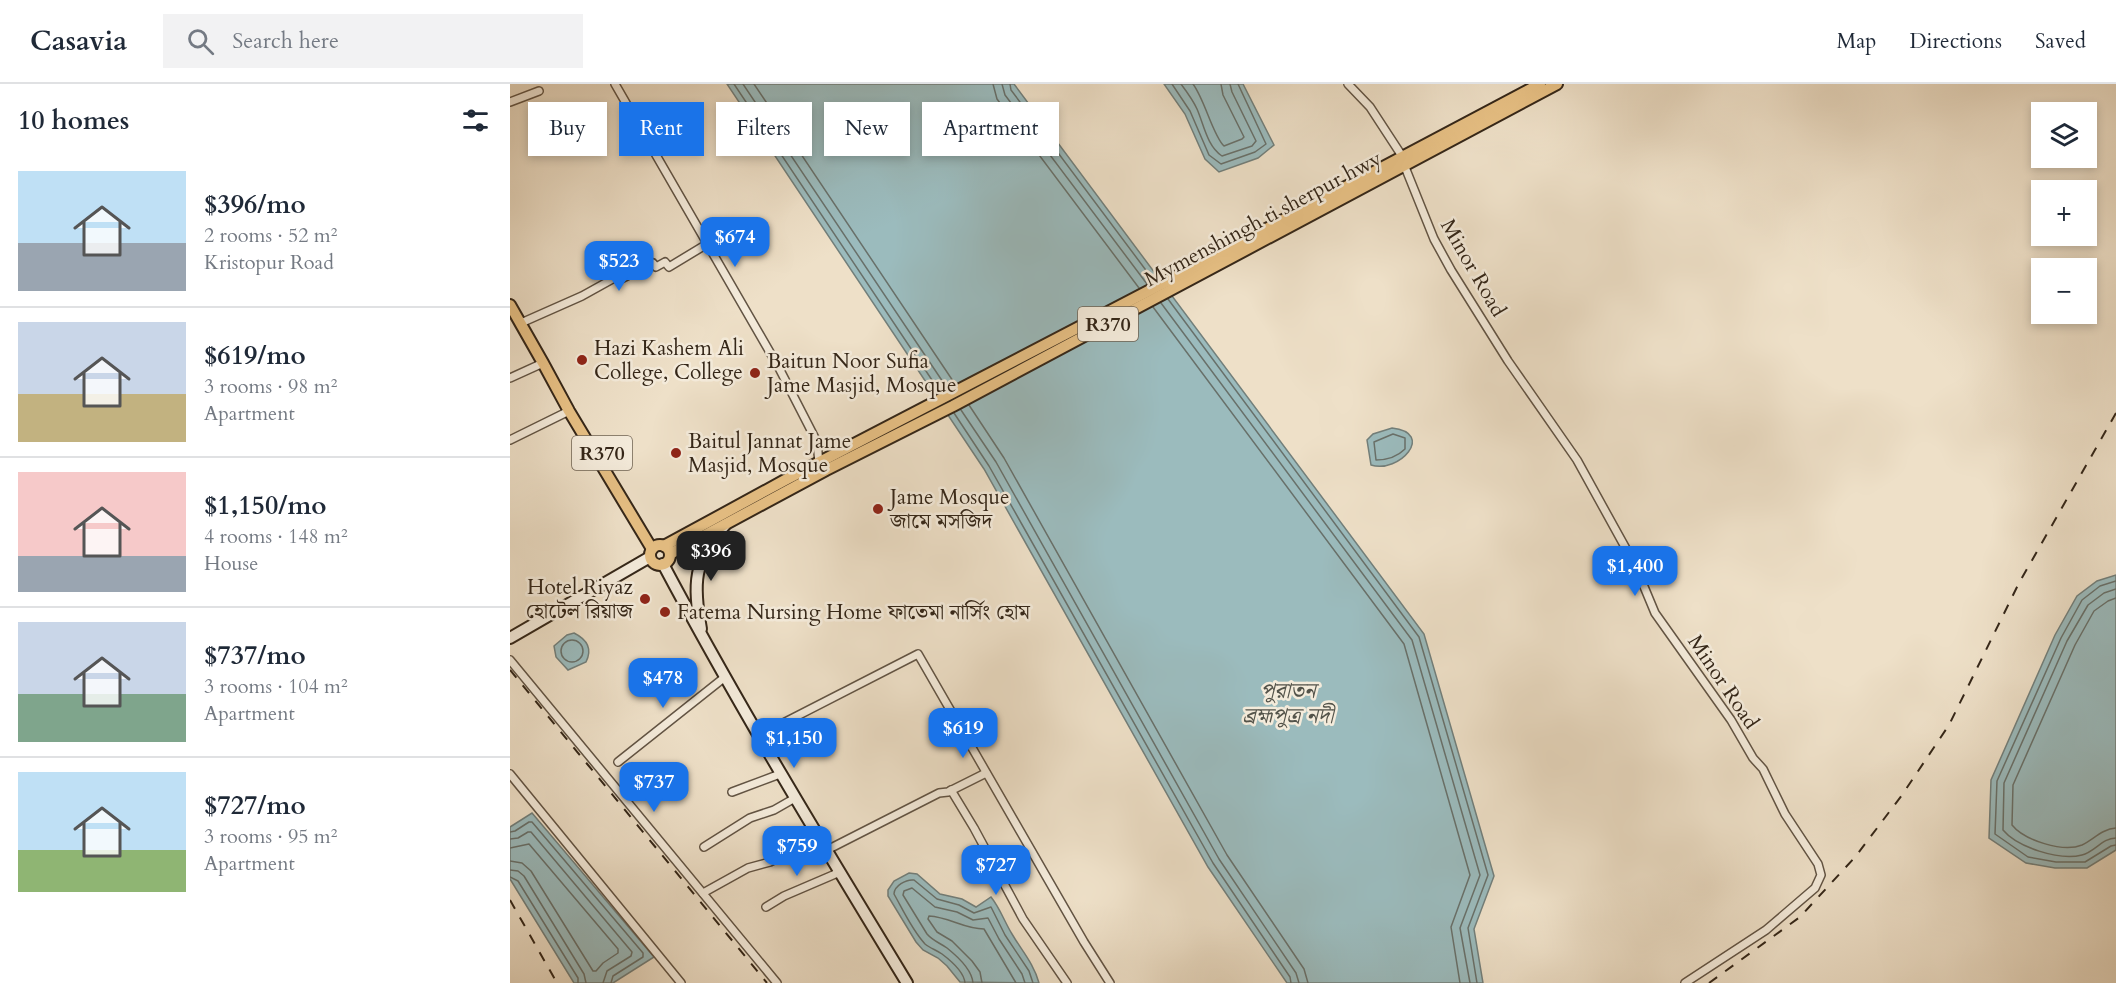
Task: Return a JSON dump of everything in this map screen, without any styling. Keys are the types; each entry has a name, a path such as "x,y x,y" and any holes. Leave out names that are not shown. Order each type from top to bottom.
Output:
{"main road":[{"name":"Mymenshingh ti sherpur hwy","path":"822,465 1386,171 1540,84"},
{"name":"Mymenshingh ti sherpur hwy","path":"1403,161 1557,84"},
{"name":"R370","path":"510,305 568,411 659,550"},
{"name":"R370","path":"543,363 555,376 659,550"},
{"path":"659,550 724,525 822,465"},
{"path":"510,638 659,550 822,465"},
{"path":"702,638 696,600 697,575 707,547 724,525"},
{"path":"659,550 668,560 663,564 702,638 758,736 907,983"}],"street":[{"path":"615,84 779,368 817,442 822,465"},
{"name":"Minor Road","path":"1348,84 1370,107 1403,161 1434,239 1451,270 1508,361 1578,460 1635,565 1655,613 1731,720 1753,758 1763,769 1785,814 1818,864 1821,875 1815,888 1766,930 1685,983"},
{"path":"510,102 539,91"},
{"path":"521,323 582,296 618,276 621,279 653,263 656,267 665,262 669,267 706,244"},
{"path":"510,378 543,363"},
{"path":"510,440 568,411"},
{"path":"758,736 918,654 1110,983"},
{"path":"510,660 777,983"},
{"path":"618,762 725,677"},
{"path":"703,893 748,868 770,862 804,844 825,847 986,773"},
{"path":"510,774 681,983"},
{"path":"732,792 780,774"},
{"path":"951,790 1023,919 1067,983"},
{"path":"704,847 750,818 774,810 795,798"},
{"path":"766,907 784,896 840,872"}],"water":[{"name":"পুরাতন ব্রহ্মপুত্র নদী","path":"727,84 1014,84 1027,102 922,102 922,156 1059,156 1059,144 1424,634 1494,876 1474,929 1483,983 1287,983 1208,867 984,469 775,156 812,156 812,102 739,102"},
{"path":"1164,84 1243,84 1274,145 1258,158 1219,172 1205,159 1185,114"},
{"path":"1392,428 1405,431 1411,437 1412,444 1408,452 1402,459 1392,464 1371,465 1367,440 1373,434"},
{"path":"2116,575 2116,850 2087,868 2055,868 2026,863 1989,838 1991,780 2055,635 2077,596 2097,581"},
{"path":"574,633 585,641 589,652 586,662 568,670 556,657 554,646 567,635"},
{"path":"532,813 654,957 613,983 574,983 510,879 510,827"},
{"path":"909,873 917,874 940,894 962,899 976,907 991,897 1031,964 1039,983 960,982 947,966 923,950 916,942 888,896 888,890 894,881"}],"railway":[{"path":"1709,983 1800,917 1856,856 1902,795 1949,725 2019,583 2116,413"},
{"path":"510,670 767,983"},
{"path":"510,900 557,983"}],"place":[{"name":"Hazi Kashem Ali College, College","path":"582,360"},
{"name":"Baitun Noor Sufia Jame Masjid, Mosque","path":"755,373"},
{"name":"Baitul Jannat Jame Masjid, Mosque","path":"676,453"},
{"name":"Jame Mosque জামে মসজিদ","path":"878,509"},
{"name":"Hotel Riyaz হোটেল রিয়াজ","path":"645,599"},
{"name":"Fatema Nursing Home ফাতেমা নার্সিং হোম","path":"665,612"}]}
